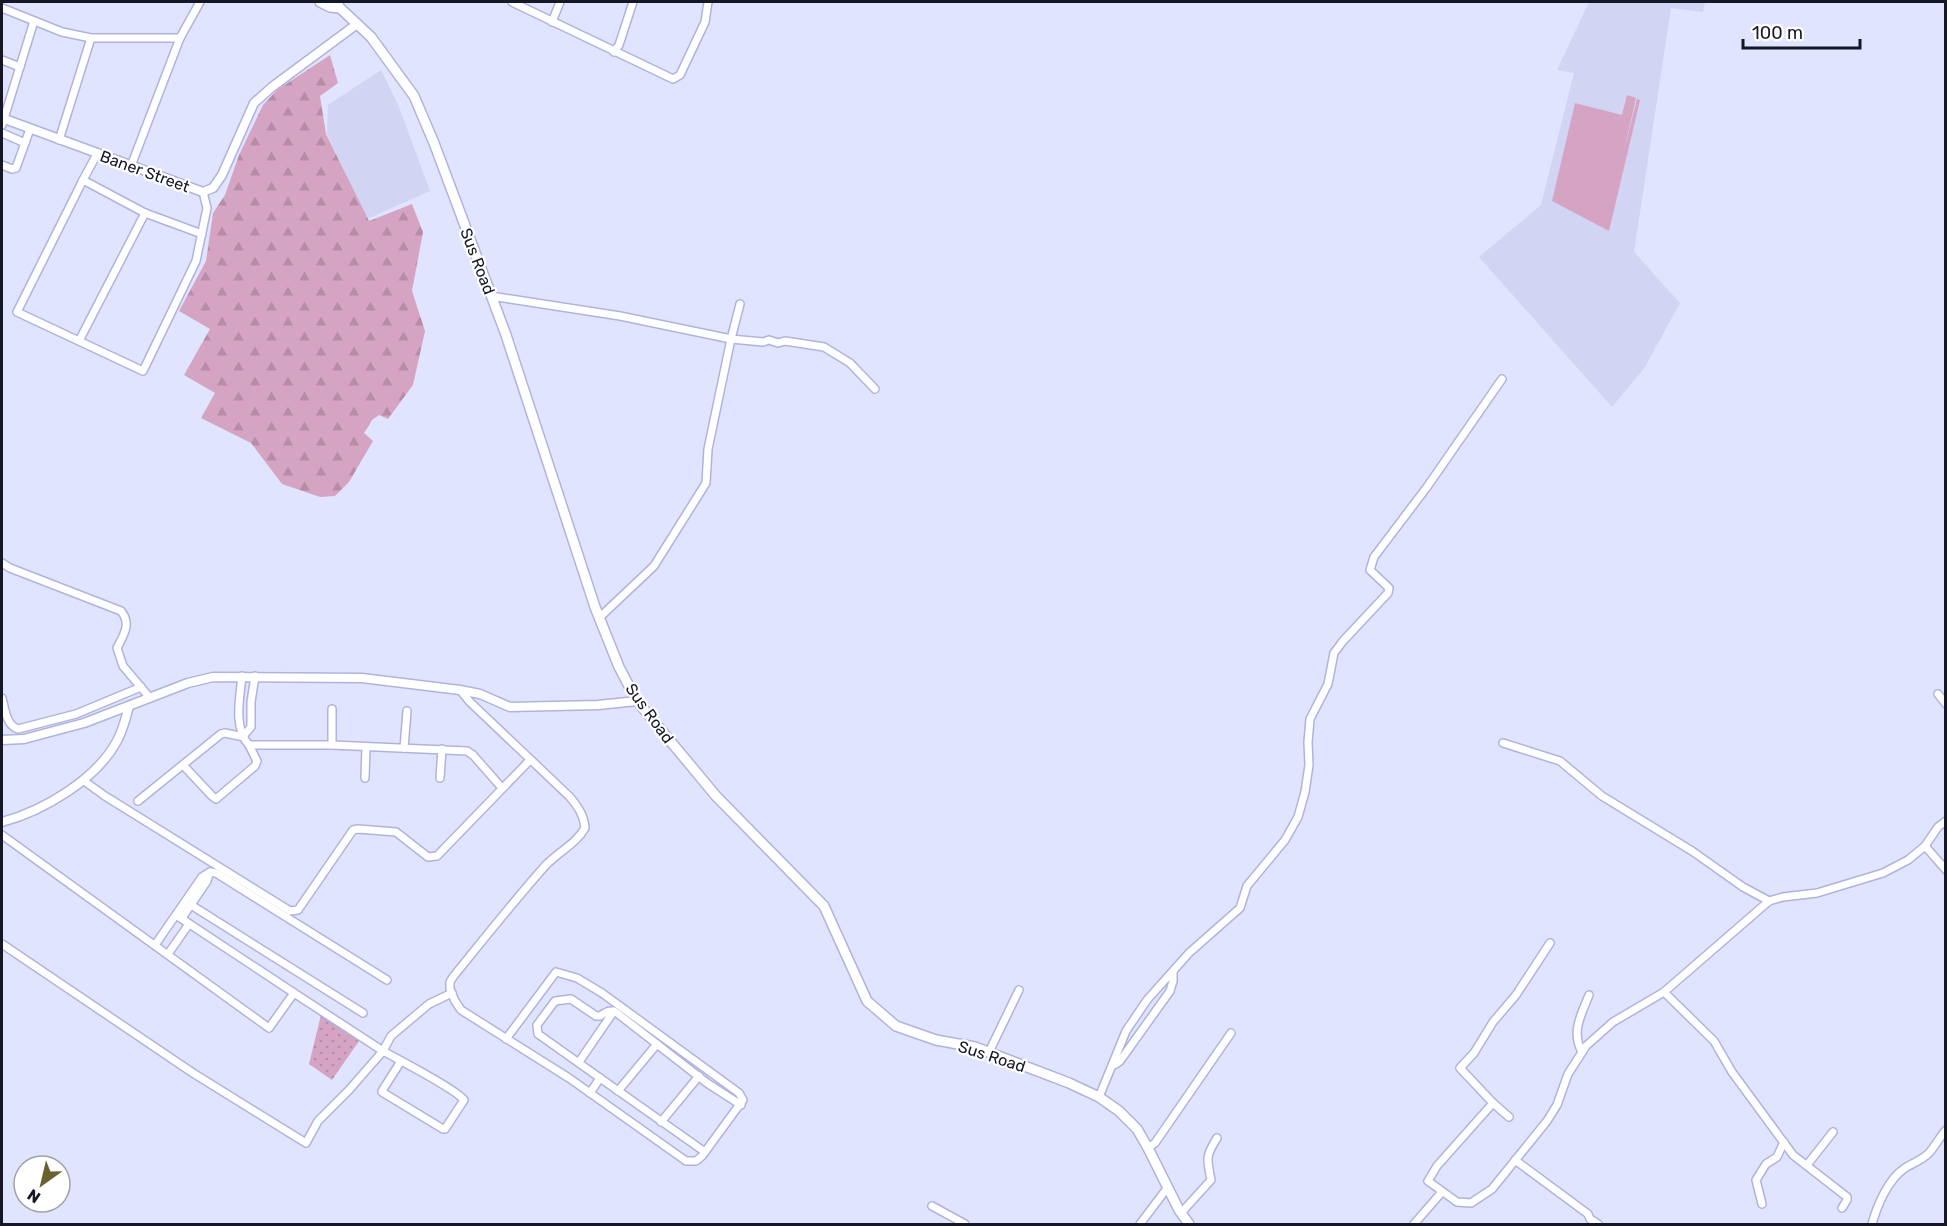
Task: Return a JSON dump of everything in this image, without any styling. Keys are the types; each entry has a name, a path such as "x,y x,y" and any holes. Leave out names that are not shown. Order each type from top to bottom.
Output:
{"main road":[{"name":"Sus Road","path":"320,2 330,7 338,5 371,37 414,96 506,335 599,618 619,667 637,701 716,796 824,906 867,1001 896,1026 936,1040 975,1047 1099,1097 1131,1123 1148,1148 1181,1213 1189,1224"}],"street":[{"path":"131,166 180,38 200,2"},
{"path":"512,2 670,79 678,78 705,22 708,2"},
{"path":"552,22 560,2"},
{"path":"614,52 619,45 633,2"},
{"path":"2,8 62,32 91,38 180,38"},
{"path":"2,121 34,21"},
{"name":"Baner Street","path":"2,121 203,192 213,188 222,175 254,103 357,24"},
{"path":"59,140 91,38"},
{"path":"2,60 20,67"},
{"path":"2,165 15,168 30,129"},
{"path":"2,134 25,143"},
{"path":"97,154 17,312 143,371 196,261 207,208 203,192"},
{"path":"83,180 145,213 202,234"},
{"path":"79,341 145,213"},
{"path":"491,296 620,316 731,339 763,342 769,340 778,343 785,341 824,347 849,363 875,389"},
{"path":"599,618 654,566 706,483 708,448 740,304"},
{"path":"1099,1097 1126,1031 1147,1000 1189,953 1239,908 1247,886 1285,840 1298,818 1309,765 1310,719 1328,684 1334,654 1342,641 1388,593 1389,588 1370,570 1374,557 1427,487 1502,379"},
{"path":"2,563 121,611 125,616 126,628 117,648 123,666 150,698"},
{"path":"183,765 216,799 255,766 257,761 245,742 239,726 242,676"},
{"path":"244,736 251,727 251,702 255,676"},
{"path":"2,740 24,739 54,732 213,677 362,678 460,690 480,694 510,706 598,705 637,701"},
{"path":"2,698 9,723 18,729 76,714 141,687"},
{"path":"460,690 555,782 579,808 585,819 585,828 573,843 541,870 453,977 450,982 452,993 461,1010 506,1039 590,1093 686,1161 696,1161 705,1152 743,1100 738,1093 602,993 577,978 556,972 506,1039"},
{"path":"1938,694 1946,704"},
{"path":"2,822 23,816 84,781 116,743 125,725 129,706"},
{"path":"332,709 332,745"},
{"path":"404,748 407,711"},
{"path":"138,801 221,734 244,736"},
{"path":"1503,743 1560,761 1602,796 1692,851 1743,887 1769,901"},
{"path":"249,745 332,745 442,749 470,753 502,788"},
{"path":"366,747 366,778"},
{"path":"440,778 442,749"},
{"path":"84,781 293,912 298,910 353,830 396,832 421,853 428,857 437,856 530,760"},
{"path":"1493,1102 1437,1166 1428,1181 1457,1202 1471,1203 1492,1189 1547,1121 1557,1105 1568,1074 1582,1052 1613,1022 1644,1006 1664,992 1769,901 1817,893 1883,873 1908,860 1925,846 1938,827 1946,821"},
{"path":"2,835 269,1028 294,993"},
{"path":"1925,846 1946,870"},
{"path":"155,945 191,905 210,872"},
{"path":"179,916 202,877 210,872 216,873 387,980"},
{"path":"191,905 363,1014"},
{"path":"179,916 383,1051 401,1061 464,1099 445,1129 382,1092 401,1061"},
{"path":"168,954 189,924"},
{"path":"1509,1117 1460,1068 1474,1053 1493,1022 1516,995 1550,943"},
{"path":"2,944 193,1073 306,1143 318,1121 383,1051 391,1036 429,1004 452,993"},
{"path":"1114,1065 1120,1061 1170,991 1173,972"},
{"path":"989,1052 1019,990"},
{"path":"1664,992 1714,1041 1732,1072 1793,1155 1847,1197 1842,1208"},
{"path":"1582,1052 1576,1041 1578,1026 1589,995"},
{"path":"705,1152 538,1034 537,1025 555,1001 571,999 596,1016 614,1011 741,1105"},
{"path":"579,1062 614,1011"},
{"path":"1148,1148 1155,1143 1231,1033"},
{"path":"618,1091 657,1044"},
{"path":"661,1122 699,1076"},
{"path":"590,1093 600,1078"},
{"path":"1872,1224 1878,1204 1888,1188 1903,1169 1920,1161 1930,1152 1946,1130"},
{"path":"1806,1166 1833,1132"},
{"path":"1181,1213 1211,1180 1207,1160 1209,1151 1217,1138"},
{"path":"1762,1204 1756,1180 1766,1164 1777,1157 1784,1142"},
{"path":"1515,1160 1588,1214 1590,1219 1598,1224"},
{"path":"1140,1224 1168,1187"},
{"path":"1414,1224 1441,1192"},
{"path":"932,1206 965,1224"}],"shaded area":[{"path":"1589,2 1705,2 1703,12 1671,8 1634,252 1680,303 1645,367 1612,407 1479,257 1541,205 1574,73 1557,70"},
{"path":"381,70 399,107 430,191 367,219 327,134 328,105"}],"green space":[{"path":"330,55 338,83 320,96 326,134 369,221 412,204 423,232 412,291 425,331 413,385 388,419 379,415 372,420 364,433 373,441 349,482 335,496 320,497 282,484 251,443 201,418 215,393 184,375 210,329 179,311 206,261 213,213 225,195 239,155 263,105 277,90"},
{"path":"1627,95 1636,98 1623,155 1637,99 1640,100 1609,231 1552,201 1575,103 1622,115"},
{"path":"321,1015 359,1041 332,1080 309,1064"}]}
